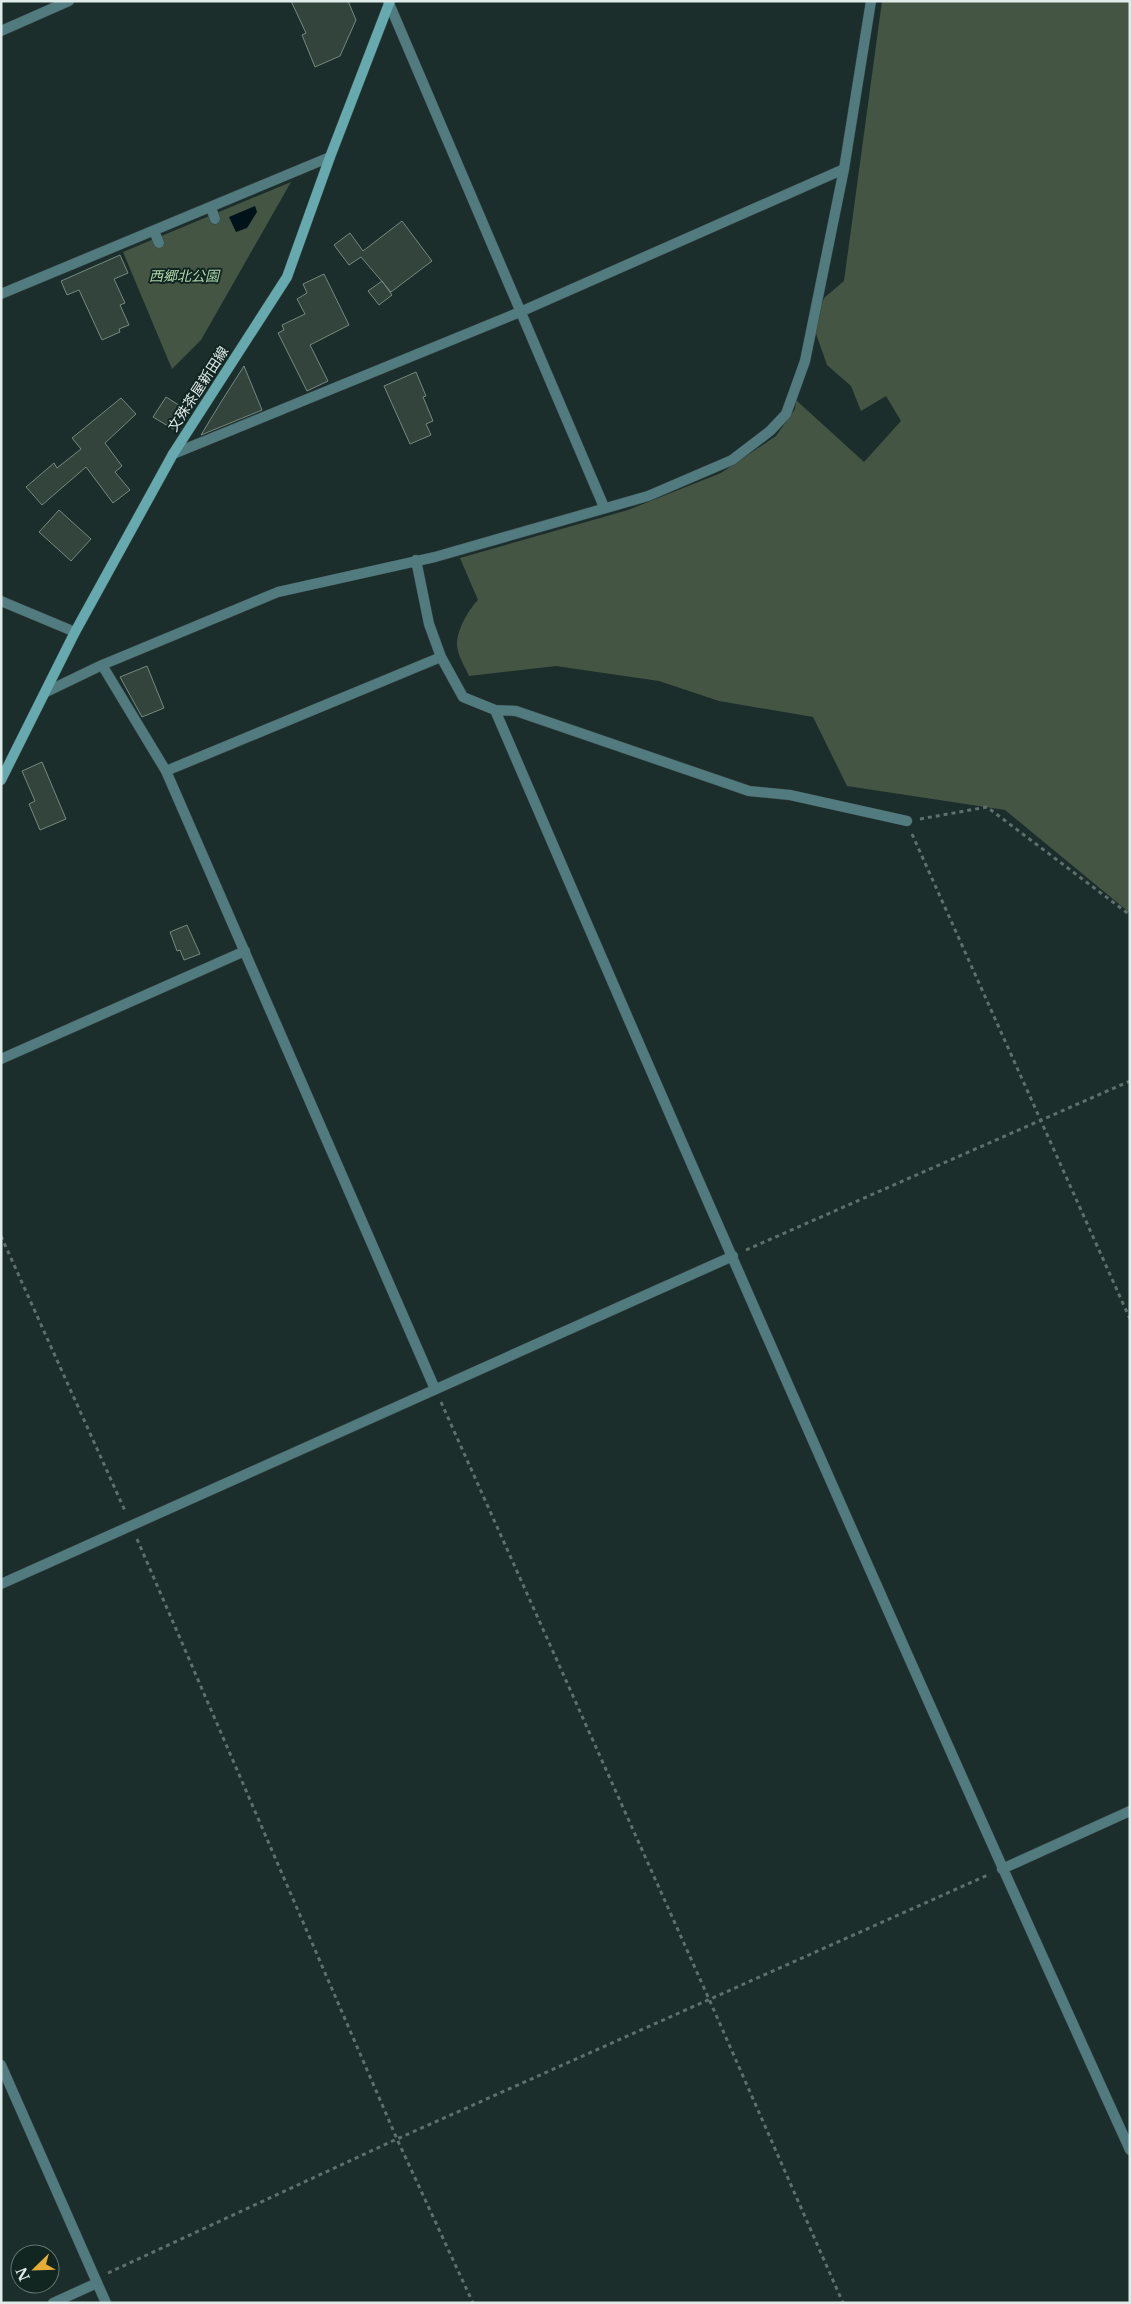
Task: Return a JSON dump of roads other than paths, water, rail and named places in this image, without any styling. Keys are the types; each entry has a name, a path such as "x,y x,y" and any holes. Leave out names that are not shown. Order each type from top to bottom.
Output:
{"main road":[{"name":"文殊茶屋新田線","path":"1,780 75,632 173,454 287,277 389,2"}],"street":[{"path":"1,31 69,1"},
{"path":"46,692 102,665 278,592 434,557 648,496 732,460 770,431 786,414 805,361 844,169 871,1"},
{"path":"389,2 604,507"},
{"path":"1,294 330,157"},
{"path":"173,454 520,312 844,169"},
{"path":"211,208 215,219"},
{"path":"154,231 159,243"},
{"path":"416,560 428,624 441,657 463,697 495,710 516,711 749,791 790,795 907,821"},
{"path":"1,601 75,632"},
{"path":"166,770 441,657"},
{"path":"102,665 166,770 435,1389"},
{"path":"495,710 678,1136 733,1256 1002,1869 1130,2150"},
{"path":"1,1059 245,951"},
{"path":"1,1584 733,1256"},
{"path":"1002,1869 1130,1811"},
{"path":"1,2065 106,2303"},
{"path":"53,2303 97,2283"}],"park label":[{"name":"西郷北公園","path":"184,276"}]}
